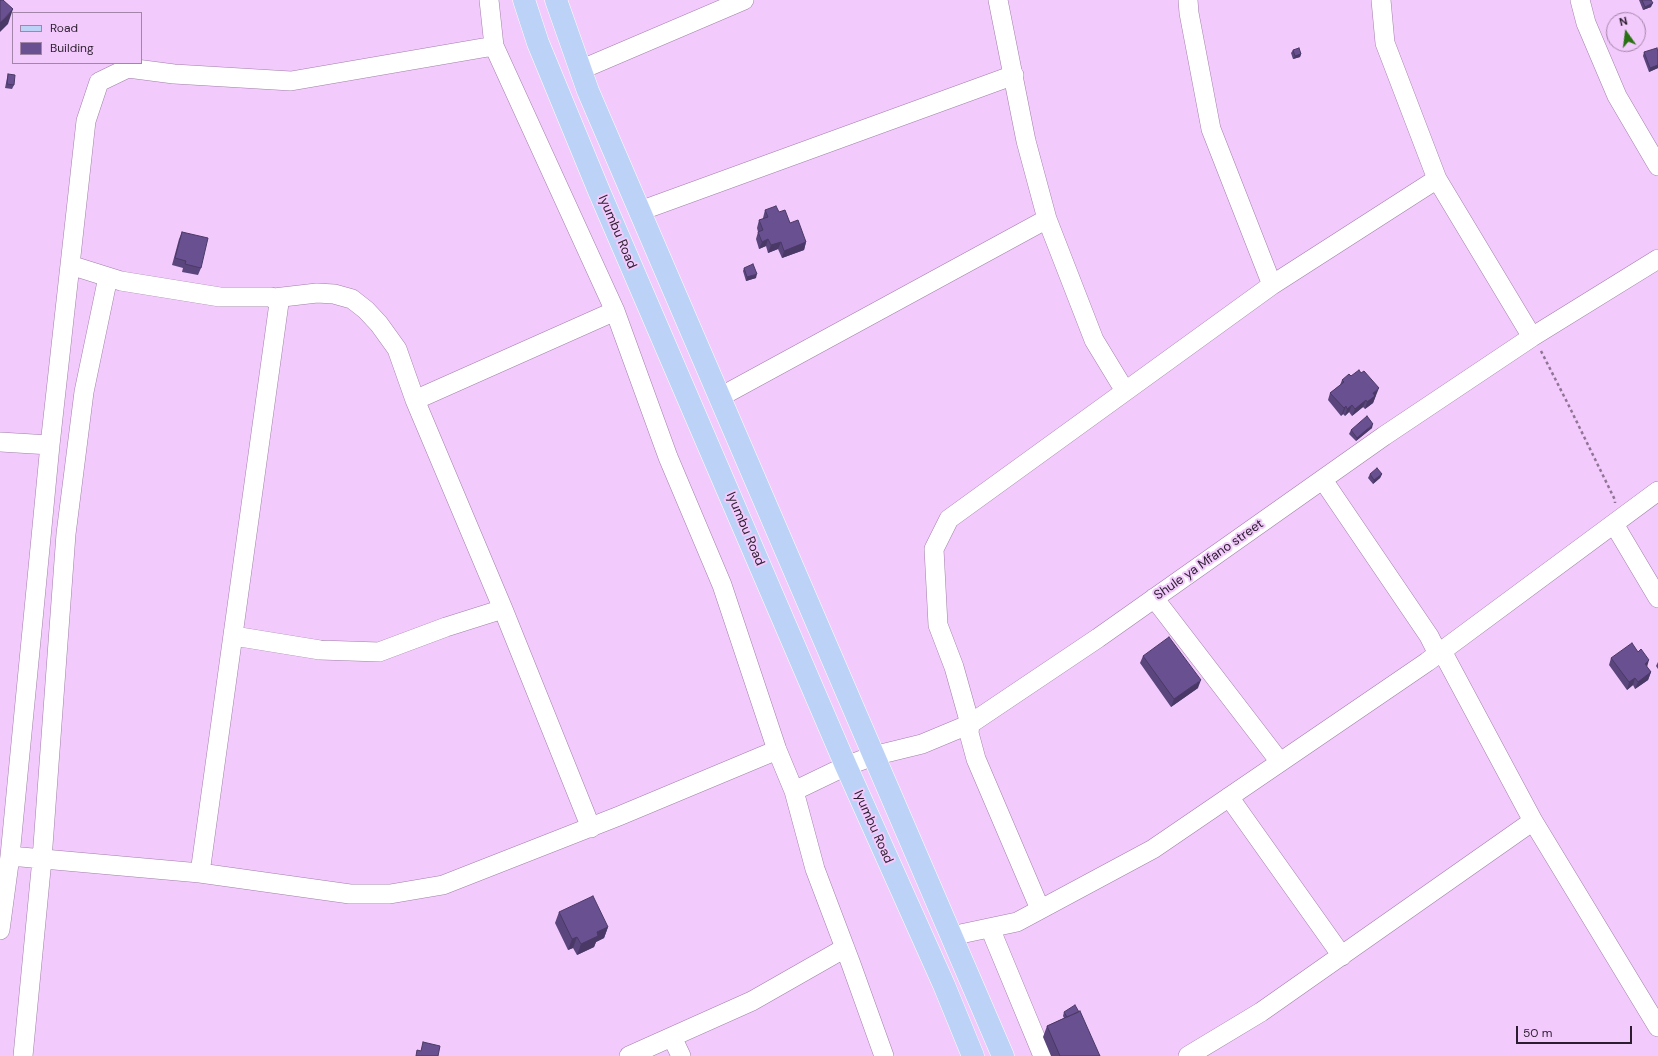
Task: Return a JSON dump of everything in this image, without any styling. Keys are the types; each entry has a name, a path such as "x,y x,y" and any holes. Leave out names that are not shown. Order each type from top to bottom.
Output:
{"main road":[{"name":"Iyumbu Road","path":"524,0 538,43 599,191 846,766 944,984 972,1056"},
{"path":"556,0 580,70 1003,1056"}],"street":[{"path":"489,0 494,46 616,311 668,456 722,585 777,750 794,791 815,869 884,1056"},
{"path":"580,70 744,0"},
{"path":"998,0 1026,141 1047,219 1094,340 1125,391"},
{"path":"1188,0 1189,14 1211,129 1272,285"},
{"path":"1381,0 1385,44 1437,179 1532,337"},
{"path":"1580,0 1586,23 1616,96 1658,166"},
{"path":"0,930 10,856 50,445 86,120 99,82 128,68 174,74 291,81 494,46"},
{"path":"640,211 1014,75"},
{"path":"1040,909 976,759 969,733 970,724 954,668 938,625 934,549 949,519 1272,285 1437,179"},
{"path":"720,397 1047,219"},
{"name":"Shule ya Mfano street","path":"794,791 846,766 873,756 922,744 970,724 1154,598 1384,436 1532,337 1658,259"},
{"path":"70,265 121,281 220,297 274,298 317,293 334,294 352,299 366,310 379,324 397,349 414,400 503,609 591,828"},
{"path":"23,1056 42,859 66,534 84,392 108,277"},
{"path":"200,873 279,304 274,298"},
{"path":"414,400 616,311"},
{"path":"0,442 50,445"},
{"path":"1323,480 1440,652 1533,821 1658,1026"},
{"path":"951,936 1017,922 1153,849 1440,652 1658,491"},
{"path":"1614,524 1658,598"},
{"path":"1154,598 1280,762"},
{"path":"234,636 320,650 379,652 446,626 503,609"},
{"path":"10,856 200,873 350,894 390,894 442,885 591,828 777,750"},
{"path":"1229,797 1342,956"},
{"path":"1188,1056 1261,1012 1533,821"},
{"path":"990,928 1043,1056"},
{"path":"629,1056 752,1001 845,948"},
{"path":"672,1037 681,1056"}],"path":[{"path":"1532,337 1569,406 1615,500 1614,524"}],"building":[{"path":"0,0 3,0 13,9 0,23"},
{"path":"1642,0 1651,0 1653,3 1645,7"},
{"path":"1299,48 1301,54 1295,56 1293,50"},
{"path":"1657,48 1658,65 1650,68 1644,52"},
{"path":"8,74 15,75 14,85 7,84"},
{"path":"776,206 779,212 785,210 790,223 798,220 806,242 784,251 781,242 771,245 768,239 762,242 758,232 763,230 759,220 768,217 765,210"},
{"path":"182,232 208,238 201,268 185,264 186,261 175,258"},
{"path":"753,264 757,274 747,277 744,268"},
{"path":"1359,370 1361,373 1364,371 1379,388 1373,393 1375,396 1367,402 1366,400 1355,409 1352,405 1347,409 1346,406 1344,408 1330,393 1344,382 1342,380 1349,374 1351,376"},
{"path":"1367,416 1373,424 1357,438 1351,430"},
{"path":"1377,468 1382,474 1374,480 1370,474"},
{"path":"1169,637 1201,680 1174,699 1143,656"},
{"path":"1632,643 1638,652 1641,649 1649,660 1645,664 1651,672 1638,682 1635,678 1629,682 1611,658"},
{"path":"593,896 608,927 597,932 598,936 581,944 577,937 572,939 559,912"},
{"path":"1075,1005 1079,1012 1067,1017 1064,1012"},
{"path":"1080,1011 1100,1056 1060,1056 1047,1026"},
{"path":"423,1042 440,1046 438,1056 416,1056 417,1050 421,1051"}]}
